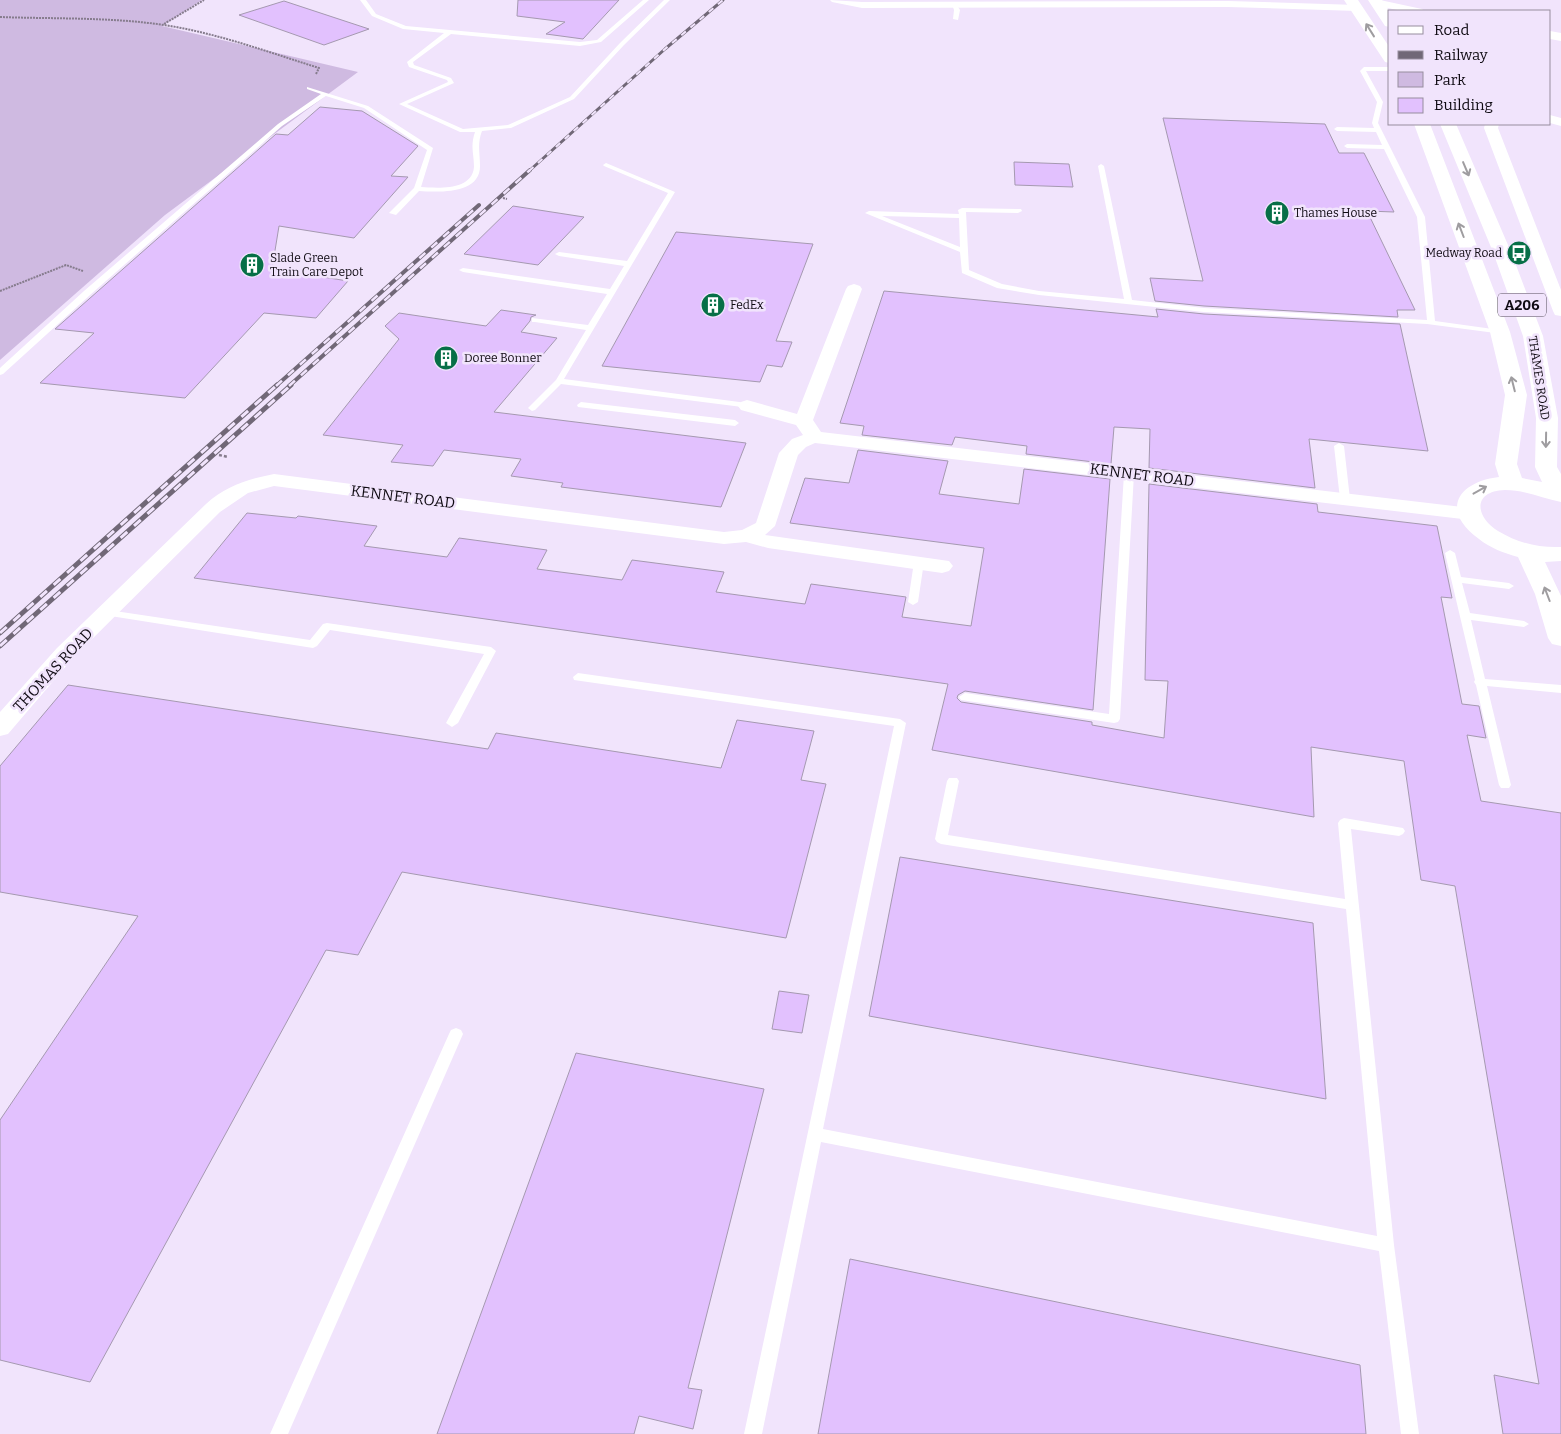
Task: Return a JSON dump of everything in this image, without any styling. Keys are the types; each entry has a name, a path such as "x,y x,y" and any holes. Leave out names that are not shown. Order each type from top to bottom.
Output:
{"main road":[{"path":"1376,2 1388,20"},
{"path":"1354,4 1388,56"},
{"name":"THAMES ROAD","path":"1422,125 1500,332 1516,395 1506,464 1512,483"},
{"name":"THAMES ROAD","path":"1448,125 1502,252 1533,336 1547,418 1546,467 1561,495"},
{"name":"THAMES ROAD","path":"1471,514 1468,506 1472,495 1487,486 1512,483 1534,486 1561,495"},
{"path":"1471,514 1473,521 1486,533 1506,544 1528,552 1561,554"},
{"path":"1528,552 1548,594 1561,638"}],"street":[{"path":"836,0 862,5 930,2 954,5 1059,3 1354,4"},
{"path":"1376,2 1413,10"},
{"path":"1492,125 1491,128 1556,282 1561,311"},
{"path":"803,421 854,289"},
{"path":"747,406 803,421 810,428 813,437 798,443 789,453 765,526 747,536"},
{"name":"KENNET ROAD","path":"813,437 1471,514"},
{"name":"KENNET ROAD","path":"108,613 228,495 253,483 274,480 724,538 747,536 768,542 942,566"},
{"name":"THOMAS ROAD","path":"0,728 65,653 108,613"}],"lane":[{"path":"363,0 374,15 405,28 590,43 598,41 646,0"},
{"path":"451,31 410,62 411,66 449,79 451,83 402,104 462,131 508,127 572,98 622,44 667,0"},
{"path":"954,5 957,10 956,19"},
{"path":"1388,69 1364,69 1363,71 1380,102 1375,123 1421,217 1431,323"},
{"path":"309,88 366,107 432,149 417,189 393,213"},
{"path":"0,372 87,293 280,125 325,94"},
{"path":"1337,129 1379,130"},
{"path":"417,189 438,190 465,186 472,179 477,168 475,151 479,130"},
{"path":"1347,146 1387,147"},
{"path":"532,408 559,381 672,192 606,164"},
{"path":"1101,166 1128,302"},
{"path":"1018,211 962,210 965,271 1000,286 1128,302 1204,310 1431,323 1500,332"},
{"path":"963,216 870,213 964,251"},
{"path":"559,254 629,264"},
{"path":"463,270 612,292"},
{"path":"535,320 590,328"},
{"path":"559,381 616,399 736,422"},
{"path":"580,405 616,399 747,406"},
{"path":"1339,446 1345,500"},
{"path":"965,698 1114,718 1130,474"},
{"path":"1450,553 1479,682 1505,785"},
{"path":"913,602 919,562"},
{"path":"1456,579 1509,586"},
{"path":"108,613 313,644 327,626 491,651 452,723"},
{"path":"1464,616 1524,624"},
{"path":"578,678 900,722 753,1434"},
{"path":"1479,682 1561,690"},
{"path":"953,781 941,839 1352,905"},
{"path":"1399,831 1344,823 1386,1245 1410,1434"},
{"path":"279,1434 456,1034"},
{"path":"815,1134 1386,1245"}],"path":[{"path":"163,25 204,0"},
{"path":"0,17 163,25 265,50 319,68 309,88"},
{"path":"502,198 507,199"},
{"path":"0,291 66,265 87,273"},
{"path":"220,455 228,457"}],"green space":[{"path":"0,0 202,0 162,26 358,72 165,215 0,360"}],"building":[{"path":"518,0 619,0 583,39 546,34 565,22 517,16"},
{"path":"284,1 369,29 324,45 239,15"},
{"name":"Slade Green Train Care Depot","path":"320,107 362,111 418,146 391,176 408,177 354,238 279,226 272,269 348,281 316,318 264,313 185,398 40,383 94,333 55,329 276,134 288,135"},
{"name":"Thames House","path":"1163,118 1325,124 1339,153 1364,153 1394,212 1367,211 1415,310 1397,310 1398,317 1204,306 1155,301 1150,278 1203,281"},
{"path":"1014,162 1069,164 1073,187 1015,185"},
{"path":"513,206 584,217 538,265 464,254"},
{"name":"FedEx","path":"676,232 813,244 776,341 792,342 782,367 767,365 760,382 602,366"},
{"path":"884,291 1158,317 1156,309 1204,314 1400,324 1428,451 1309,439 1315,488 1149,468 1150,429 1114,427 1111,464 1026,454 1027,446 955,437 952,445 862,435 864,426 840,423"},
{"path":"501,310 536,315 531,317 521,332 557,338 494,412 746,443 721,507 561,487 563,483 511,476 521,459 444,450 433,466 391,462 403,445 323,435 399,339 385,326 399,313 486,326"},
{"path":"858,450 948,461 939,494 1019,504 1024,469 1110,479 1093,710 965,691 958,695 957,698 961,702 1092,722 1092,725 1164,738 1168,681 1145,680 1149,484 1317,504 1318,512 1437,526 1452,598 1441,597 1462,704 1479,706 1486,738 1467,735 1481,801 1561,813 1561,1434 1503,1434 1494,1375 1539,1384 1455,886 1421,880 1404,761 1311,747 1314,817 932,750 948,684 194,578 247,513 296,518 298,516 377,526 364,546 447,557 459,538 547,550 537,569 622,580 632,560 724,572 716,592 805,604 811,584 906,597 902,617 971,626 984,548 790,523 805,478 849,483"},
{"path":"68,685 488,749 496,733 721,768 737,720 814,731 801,780 826,784 786,938 402,872 358,955 326,950 90,1382 0,1360 0,1120 138,916 0,892 0,766"},
{"path":"900,857 1313,923 1326,1099 869,1016"},
{"path":"779,991 809,995 802,1033 772,1029"},
{"path":"576,1053 764,1089 688,1388 702,1390 693,1429 639,1416 634,1434 437,1434"},
{"path":"850,1259 1360,1365 1366,1434 818,1434"}],"railway":[{"path":"529,171 665,49 723,0"},
{"path":"289,386 530,170"},
{"path":"276,386 479,205"},
{"path":"0,633 277,385"},
{"path":"0,646 291,385"}],"place":[{"name":"Thames House","path":"1277,213"},
{"name":"Medway Road","path":"1519,253"},
{"name":"Slade Green Train Care Depot","path":"252,265"},
{"name":"FedEx","path":"713,305"},
{"name":"Doree Bonner","path":"446,358"}]}
